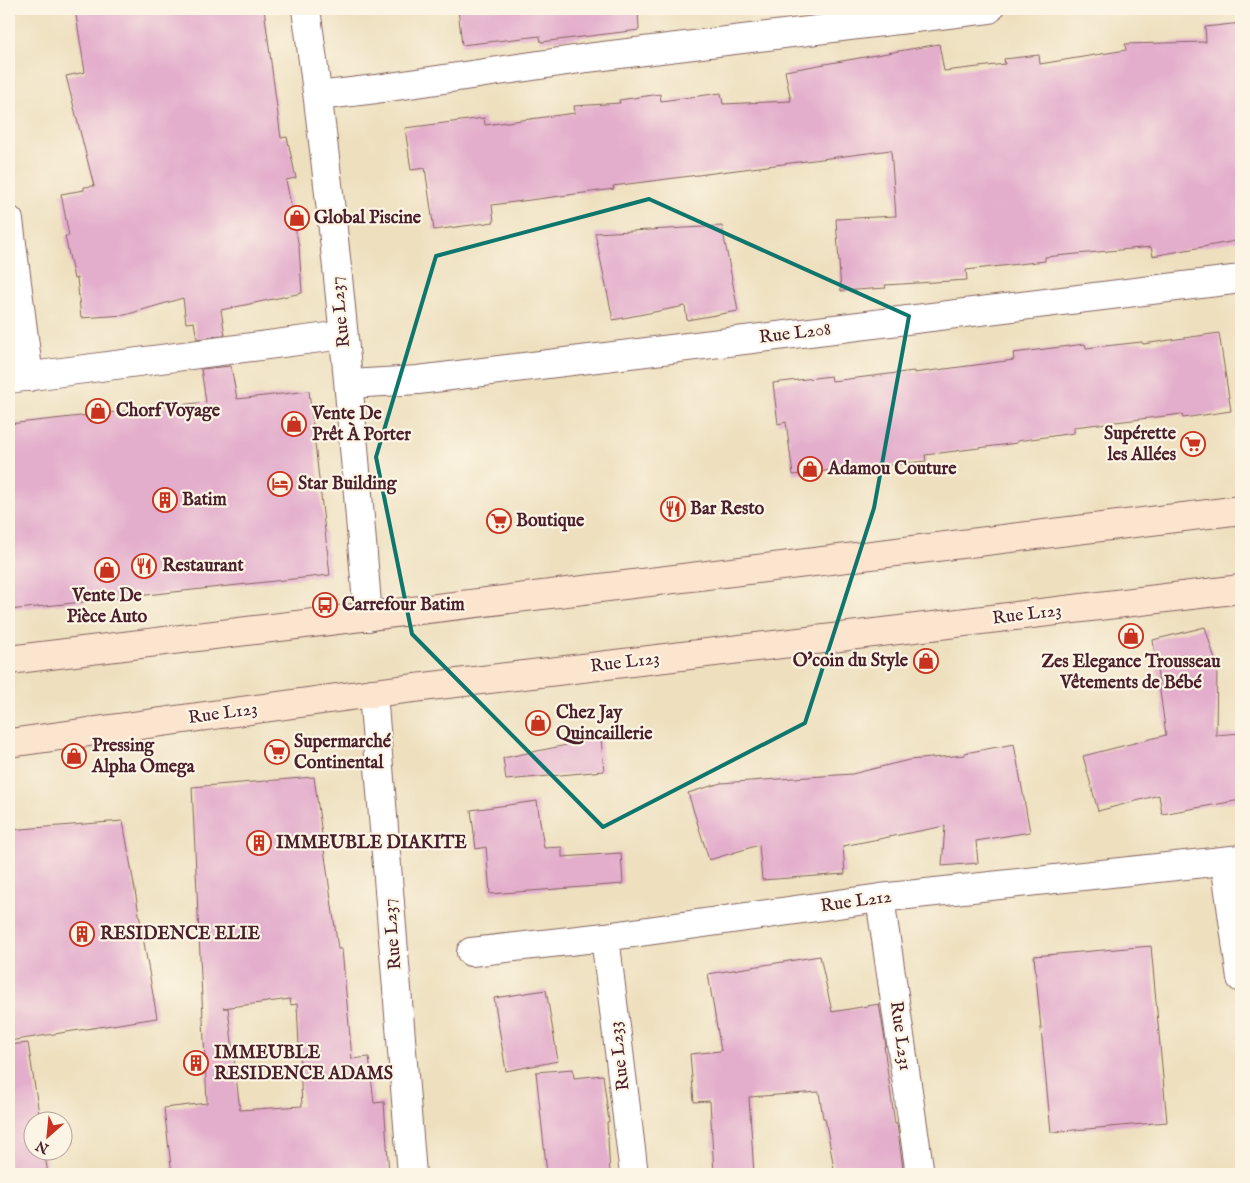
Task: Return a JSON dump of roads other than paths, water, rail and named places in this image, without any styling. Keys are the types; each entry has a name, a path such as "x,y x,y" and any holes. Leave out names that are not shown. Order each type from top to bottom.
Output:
{"main road":[{"path":"9,660 1241,510"},
{"name":"Rue L123","path":"9,743 373,693 1241,589"}],"street":[{"name":"Rue L237","path":"306,9 318,96 349,384 368,617"},
{"path":"318,96 587,58 989,9"},
{"path":"9,220 19,378 343,335"},
{"name":"Rue L208","path":"349,384 428,379 1241,279"},
{"name":"Rue L237","path":"373,693 412,1174"},
{"path":"1233,860 1241,978"},
{"name":"Rue L212","path":"471,952 605,937 880,898 1233,860"},
{"name":"Rue L231","path":"880,898 920,1174"},
{"name":"Rue L233","path":"605,937 634,1174"}],"place":[{"name":"Global Piscine","path":"297,218"},
{"name":"Chorf Voyage","path":"98,411"},
{"name":"Vente De Prêt À Porter","path":"294,424"},
{"name":"Supérette les Allées","path":"1193,444"},
{"name":"Adamou Couture","path":"810,469"},
{"name":"Star Building","path":"280,484"},
{"name":"Batim","path":"165,500"},
{"name":"Bar Resto","path":"673,509"},
{"name":"Boutique","path":"499,521"},
{"name":"Restaurant","path":"144,566"},
{"name":"Vente De Pièce Auto","path":"107,570"},
{"name":"Carrefour Batim","path":"325,605"},
{"name":"Zes Elegance Trousseau Vêtements de Bébé","path":"1131,636"},
{"name":"O'coin du Style","path":"926,661"},
{"name":"Chez Jay Quincaillerie","path":"538,723"},
{"name":"Supermarché Continental","path":"277,752"},
{"name":"Pressing Alpha Omega","path":"74,756"},
{"name":"IMMEUBLE DIAKITE","path":"259,843"},
{"name":"RESIDENCE ELIE","path":"82,934"},
{"name":"IMMEUBLE RESIDENCE ADAMS","path":"196,1063"}]}
